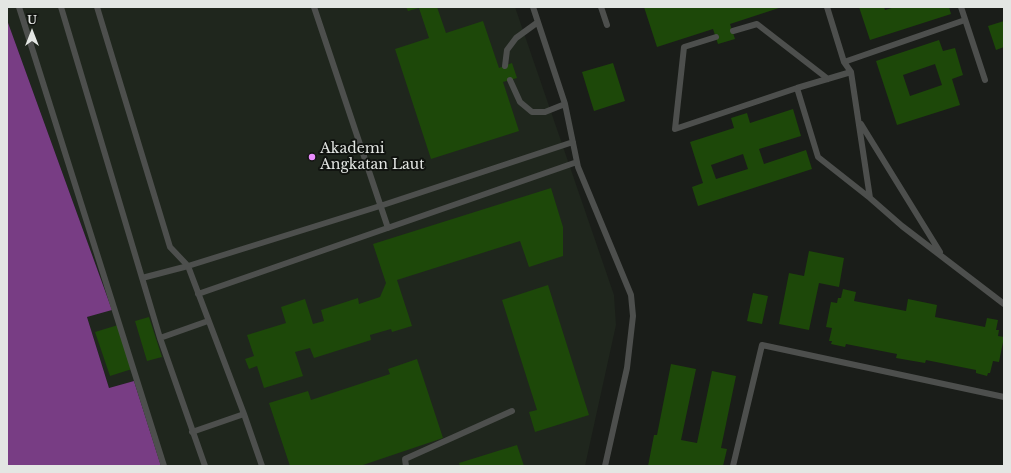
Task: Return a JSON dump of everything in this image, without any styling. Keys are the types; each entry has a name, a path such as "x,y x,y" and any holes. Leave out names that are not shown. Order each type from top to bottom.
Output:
{"lane":[{"path":"20,7 164,466"},
{"path":"61,7 160,338 205,466"},
{"path":"97,7 170,247 188,266 262,466"},
{"path":"314,7 388,228"},
{"path":"533,7 566,104 577,162 631,295 633,316 627,368 605,466"},
{"path":"601,7 607,25"},
{"path":"827,7 844,62 850,72 859,121 870,198"},
{"path":"961,7 985,80"},
{"path":"844,62 965,20"},
{"path":"505,66 507,50 516,38 538,22"},
{"path":"733,31 757,24 828,79"},
{"path":"716,37 684,47 675,129 797,88 850,72"},
{"path":"510,80 520,102 532,112 545,112 566,104"},
{"path":"797,88 818,158 870,198 902,226 1004,303"},
{"path":"859,121 942,256"},
{"path":"142,278 188,266 380,206 573,142"},
{"path":"198,294 577,162"},
{"path":"160,338 208,321"},
{"path":"733,466 762,345 1004,397"},
{"path":"406,466 405,459 512,411"},
{"path":"192,432 244,414"}],"shaded area":[{"name":"Akademi Angkatan Laut","path":"7,7 515,7 614,295 616,325 585,466 161,466 134,381 109,388 87,317 112,310 7,20"},
{"path":"7,20 112,310 87,317 109,388 134,381 161,466 7,466"}],"building":[{"path":"406,7 437,7 446,33 483,21 499,68 512,63 517,78 503,82 519,131 431,159 395,49 429,38 419,8 408,11"},
{"path":"644,7 782,7 730,24 735,39 718,44 713,29 657,47"},
{"path":"859,7 884,7 885,10 895,7 949,7 951,14 870,40"},
{"path":"1004,21 1004,47 996,50 988,26"},
{"path":"939,40 943,51 955,48 963,75 952,79 960,105 897,125 876,61","holes":["935,64 942,85 910,96 903,75"]},
{"path":"613,63 625,101 594,111 582,72"},
{"path":"793,109 801,136 759,149 764,164 806,150 812,169 698,206 692,187 703,183 690,142 734,128 731,118 747,113 750,123","holes":["743,154 748,169 716,179 711,165"]},
{"path":"551,188 563,227 563,256 529,267 520,241 397,280 412,326 392,332 391,329 370,335 371,340 314,358 310,348 295,352 303,376 264,388 257,366 249,369 245,359 254,356 247,335 286,323 281,307 305,299 313,324 324,321 321,310 358,298 359,304 380,297 386,283 373,244"},
{"path":"809,251 844,258 839,287 819,283 809,330 779,324 789,273 804,276"},
{"path":"548,285 589,415 535,432 529,412 537,410 502,300"},
{"path":"843,289 856,292 854,301 906,311 908,299 937,305 935,317 985,327 987,318 998,320 996,330 999,330 998,336 1004,337 999,362 993,361 990,373 988,373 987,376 976,373 976,370 926,360 925,363 896,358 897,354 846,344 845,347 831,344 832,341 829,341 832,328 826,327 831,302 837,303 838,298 841,298"},
{"path":"753,293 768,296 762,324 747,321"},
{"path":"149,317 162,357 147,361 135,321"},
{"path":"118,325 132,369 110,376 95,332"},
{"path":"417,359 443,438 360,466 290,466 269,403 308,391 311,400 390,374 388,369"},
{"path":"671,364 696,369 681,440 697,443 712,371 736,376 721,448 727,449 723,466 648,466 654,435 657,435"},
{"path":"517,445 524,466 460,466 459,463"}],"place":[{"name":"Akademi Angkatan Laut","path":"312,157"}]}
